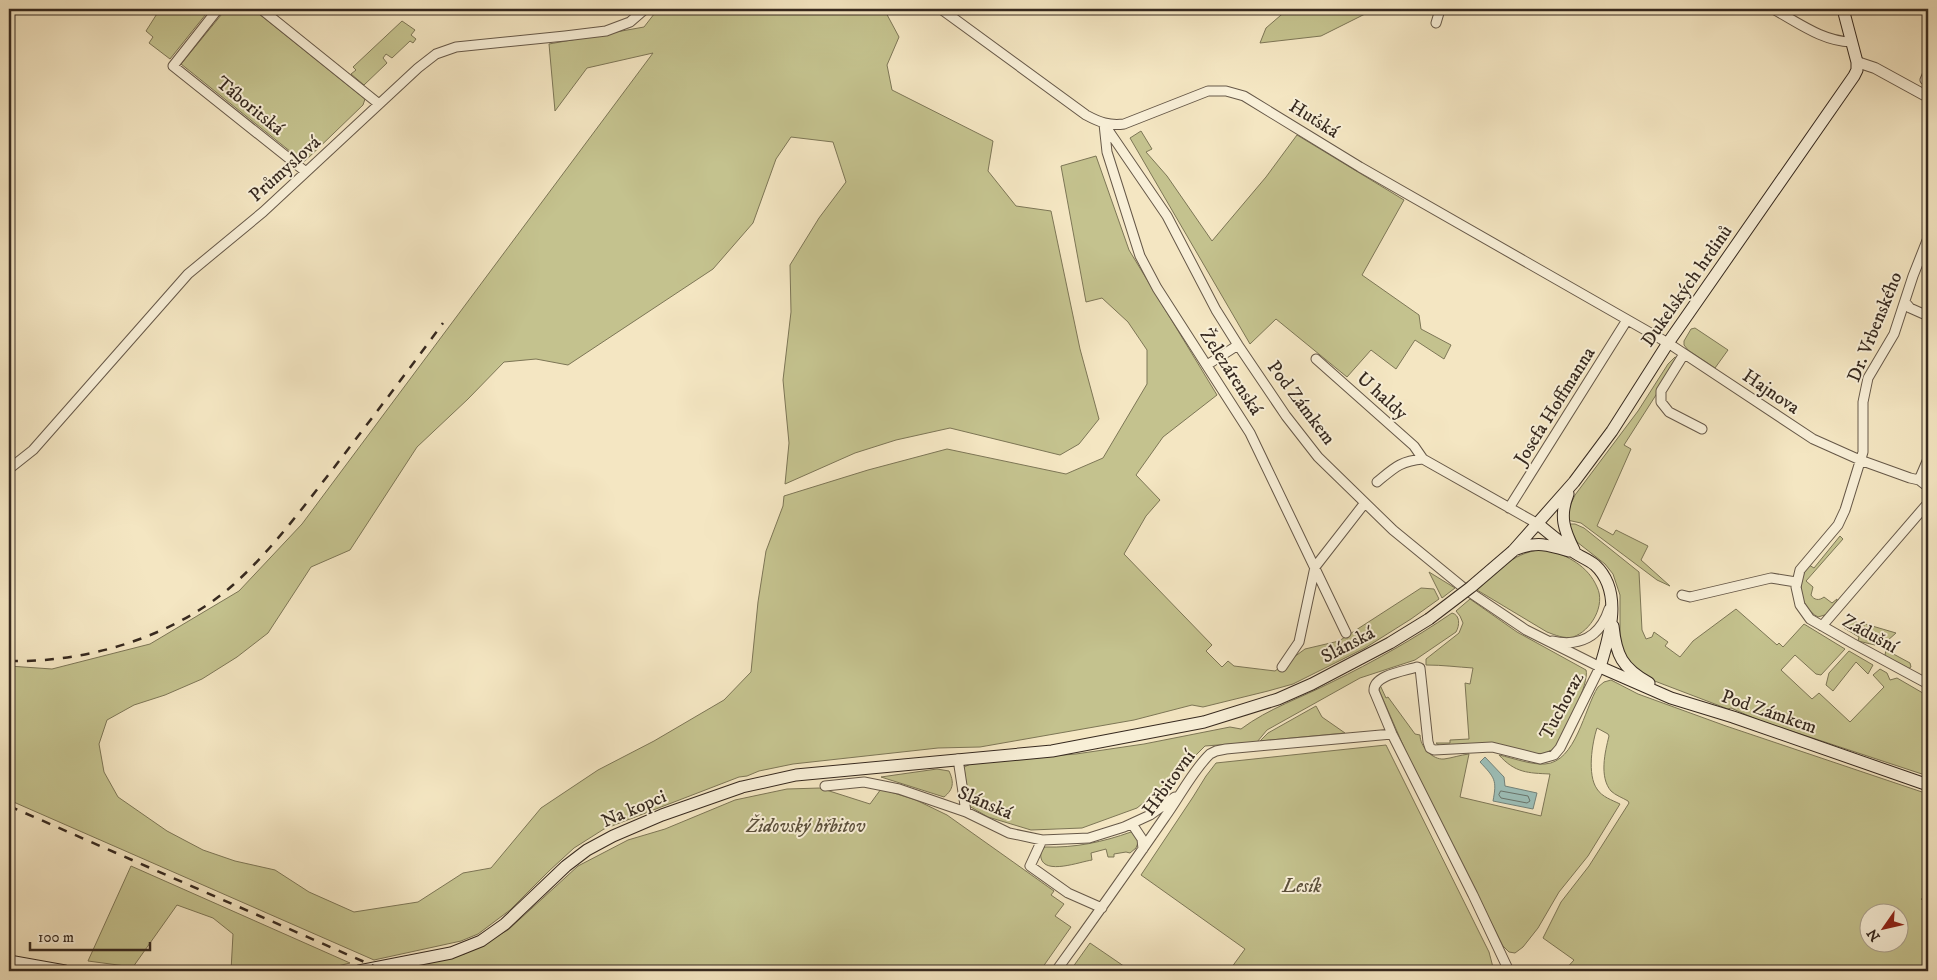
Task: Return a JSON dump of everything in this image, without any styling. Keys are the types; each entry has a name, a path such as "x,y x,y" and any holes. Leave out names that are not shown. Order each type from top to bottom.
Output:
{"main road":[{"path":"1843,9 1857,62"},
{"name":"Dukelských hrdinů","path":"1538,524 1572,484 1612,431 1668,343 1854,76 1857,70 1857,62"},
{"path":"1572,484 1563,508 1564,528 1576,554"},
{"path":"1538,524 1576,554 1594,564 1609,584 1617,649 1620,658 1628,669 1654,686 1692,703"},
{"name":"Slánská","path":"958,759 1052,751 1222,718 1278,699 1312,684 1390,643 1429,619 1471,587 1513,551 1538,524"},
{"path":"1513,551 1529,544 1550,545 1576,554"},
{"path":"1600,667 1612,614"},
{"name":"Pod Zámkem","path":"1600,667 1671,698 1692,703 1928,785"},
{"name":"Na kopci","path":"359,971 450,954 480,941 505,924 566,866 587,850 613,836 662,815 742,786 796,776 958,759"},
{"path":"9,961 64,971"}],"street":[{"name":"Táboritská","path":"218,9 173,66 306,172"},
{"path":"261,9 380,104"},
{"name":"Průmyslová","path":"9,469 33,450 188,274 263,212 428,59 446,49 606,30 630,22 645,9"},
{"path":"941,9 1086,115 1104,124"},
{"path":"1436,23 1439,13 1437,9"},
{"path":"1773,9 1823,37 1836,41 1851,42"},
{"path":"1857,62 1875,68 1928,97"},
{"name":"Huťská","path":"1104,124 1113,126 1124,124 1208,91 1226,91 1244,96 1360,167 1668,343"},
{"name":"Pod Zámkem","path":"1104,124 1167,216 1216,310 1238,345 1286,416 1318,457 1364,504 1419,553 1449,576 1511,621 1542,640 1600,667"},
{"name":"Železárenská","path":"1104,124 1107,152 1140,256 1157,288 1250,433 1346,633"},
{"name":"Dr. Vrbenského","path":"1796,582 1800,570 1841,520 1863,452 1863,402 1868,378 1894,334 1928,238"},
{"path":"1905,302 1910,308 1928,316"},
{"name":"Josefa Hoffmanna","path":"1509,508 1628,320"},
{"name":"Hajnova","path":"1668,343 1813,439 1860,460 1919,480"},
{"path":"1207,364 1238,345"},
{"path":"1684,354 1662,391 1661,402 1669,412 1702,429"},
{"name":"U haldy","path":"1316,359 1414,446 1423,459"},
{"path":"1377,482 1396,466 1413,460 1423,459 1538,524"},
{"path":"1928,459 1919,480 1928,488"},
{"path":"1822,626 1928,503"},
{"name":"Slánská","path":"1282,667 1299,642 1315,567 1364,504"},
{"path":"1682,595 1690,597 1771,578 1796,582"},
{"name":"Zádušní","path":"1796,582 1798,599 1810,619 1928,684"},
{"name":"Pod Zámkem","path":"1542,640 1569,644 1590,638 1603,624 1612,602"},
{"name":"Tuchoraz","path":"1392,734 1374,689 1376,682 1384,677 1417,667 1421,670 1430,748 1434,750 1492,747 1540,759 1550,757 1560,748 1600,667"},
{"path":"1392,734 1477,902 1509,971"},
{"name":"Hřbitovní","path":"1056,971 1207,756 1219,750 1392,734"},
{"path":"958,759 966,812"},
{"name":"Slánská","path":"825,786 864,782 899,789 966,812 1009,833 1042,840 1089,838 1132,824 1160,808 1181,791"},
{"path":"1132,824 1142,839 1143,849"},
{"path":"1042,840 1030,866 1068,893 1102,908"}],"green space":[{"path":"160,9 210,9 170,59 149,43 153,37 146,31"},
{"path":"226,9 253,9 365,99 363,105 305,161 301,160 181,64"},
{"path":"658,9 884,9 899,37 887,65 892,90 993,141 988,171 1016,206 1051,211 1080,349 1099,419 1079,444 1060,455 950,428 896,440 855,453 785,484 789,443 783,380 791,312 790,265 819,218 846,182 833,142 791,137 776,159 753,223 713,269 568,365 536,359 504,362 417,447 350,550 311,567 268,633 237,657 202,679 165,695 134,705 107,720 99,744 104,772 118,797 167,831 203,850 235,861 275,870 309,892 354,912 418,902 463,873 491,868 541,808 598,770 654,741 724,700 751,672 758,602 766,551 783,506 784,496 868,470 947,449 1066,474 1103,458 1147,384 1147,350 1128,322 1102,298 1086,302 1061,166 1096,156 1129,250 1217,395 1163,437 1136,475 1160,500 1146,516 1124,554 1212,645 1206,651 1222,667 1228,661 1234,666 1275,671 1305,649 1339,641 1421,588 1434,589 1439,599 1365,648 1293,684 1268,691 1203,707 1192,705 1134,720 980,747 938,748 793,764 739,777 604,829 574,848 510,910 478,934 461,941 374,960 9,800 9,666 52,669 150,644 239,591 302,524 653,53 587,68 555,111 549,44 644,27"},
{"path":"1288,9 1361,9 1365,14 1321,36 1260,43 1266,28"},
{"path":"402,21 415,30 411,35 416,39 413,43 410,41 392,58 386,54 383,58 387,63 364,85 351,74 356,70 353,67"},
{"path":"1141,131 1152,149 1146,152 1167,176 1212,241 1266,177 1297,135 1404,200 1362,275 1419,315 1421,329 1451,345 1444,359 1415,340 1396,369 1371,350 1347,377 1276,319 1250,344 1130,138"},
{"path":"1695,328 1728,350 1715,368 1688,350 1684,345 1684,341 1691,329"},
{"path":"1675,357 1679,359 1624,445 1631,449 1597,526 1613,535 1616,530 1648,546 1641,560 1670,586 1657,580 1581,523 1567,520 1575,495 1638,411 1668,364"},
{"path":"1568,524 1575,524 1584,528 1639,572 1642,630 1646,639 1652,637 1654,632 1668,642 1665,646 1680,657 1693,641 1736,609 1777,645 1779,643 1783,647 1804,624 1845,649 1821,675 1816,674 1795,655 1781,670 1812,699 1819,693 1850,722 1884,687 1873,675 1880,669 1887,673 1890,680 1897,678 1928,696 1928,776 1758,720 1731,708 1728,709 1652,680 1632,668 1625,659 1620,639 1620,595 1613,574 1605,564 1577,542"},
{"path":"1840,536 1843,539 1806,581 1813,587 1811,595 1815,599 1824,597 1832,603 1837,599 1837,604 1828,614 1818,617 1812,613 1803,600 1802,578 1809,565 1814,568"},
{"path":"1547,549 1570,559 1583,568 1597,587 1600,602 1595,616 1586,629 1573,637 1563,637 1547,632 1477,590 1516,557 1535,550"},
{"path":"1429,572 1455,588 1442,598"},
{"path":"1470,599 1517,632 1586,670 1581,696 1571,720 1560,740 1549,751 1535,755 1440,746 1436,743 1450,743 1450,740 1469,739 1465,683 1470,684 1473,668 1426,665 1426,659 1459,633 1463,623 1456,611"},
{"path":"1452,613 1457,616 1458,626 1456,632 1415,660 1360,678 1267,730 1257,742 1205,746 1169,782 1137,808 1082,828 1031,830 988,817 969,806 964,767 975,762 1076,754 1144,744 1230,727 1241,729 1274,709 1378,658"},
{"path":"1852,618 1863,628 1875,645 1858,641 1859,637 1844,628"},
{"path":"1862,623 1896,633 1887,641 1878,645"},
{"path":"1886,650 1910,663 1911,667 1908,669 1888,658 1885,655"},
{"path":"1849,651 1873,665 1868,674 1856,662 1833,691 1826,685 1829,673"},
{"path":"1611,680 1638,694 1726,726 1928,794 1928,896 1921,899 1928,905 1928,971 1564,971 1574,960 1543,938 1561,902 1589,866 1629,803 1611,791 1607,785 1604,764 1609,736 1597,728 1591,759 1594,783 1602,794 1620,804 1588,856 1559,892 1538,928 1523,947 1515,953 1509,952 1503,946 1410,761 1379,690 1380,685 1386,698 1388,697 1415,734 1420,735 1424,748 1431,755 1444,759 1469,754 1460,797 1541,816 1550,774 1516,769 1499,755 1534,763 1545,764 1556,761 1572,745 1598,687 1604,682"},
{"path":"1316,706 1322,717 1345,733 1260,741 1268,733"},
{"name":"Lesík","path":"1386,745 1489,952 1494,971 1229,971 1245,949 1141,875 1216,763"},
{"path":"937,769 949,771 952,779 951,788 944,797 881,777"},
{"name":"Židovský hřbitov","path":"820,788 870,804 881,789 916,800 947,815 1054,891 1051,895 1064,904 1055,916 1071,927 1040,971 399,970 464,954 508,930 578,866 628,840 665,829 735,800 787,789"},
{"path":"1134,832 1139,840 1136,848 1130,853 1114,854 1114,857 1108,857 1106,849 1091,853 1092,860 1055,867 1044,863 1041,858 1045,847 1089,844"},
{"path":"131,866 350,963 317,971 231,971 233,934 213,918 177,905 133,967 88,961"},
{"path":"1090,943 1131,971 1070,971"}],"water":[{"path":"1485,757 1504,777 1505,786 1537,793 1533,809 1493,801 1494,780 1480,762"}],"railway":[{"path":"9,661 68,657 98,652 156,632 184,619 210,603 233,585 287,527 443,323"},
{"path":"9,806 385,971"}]}
